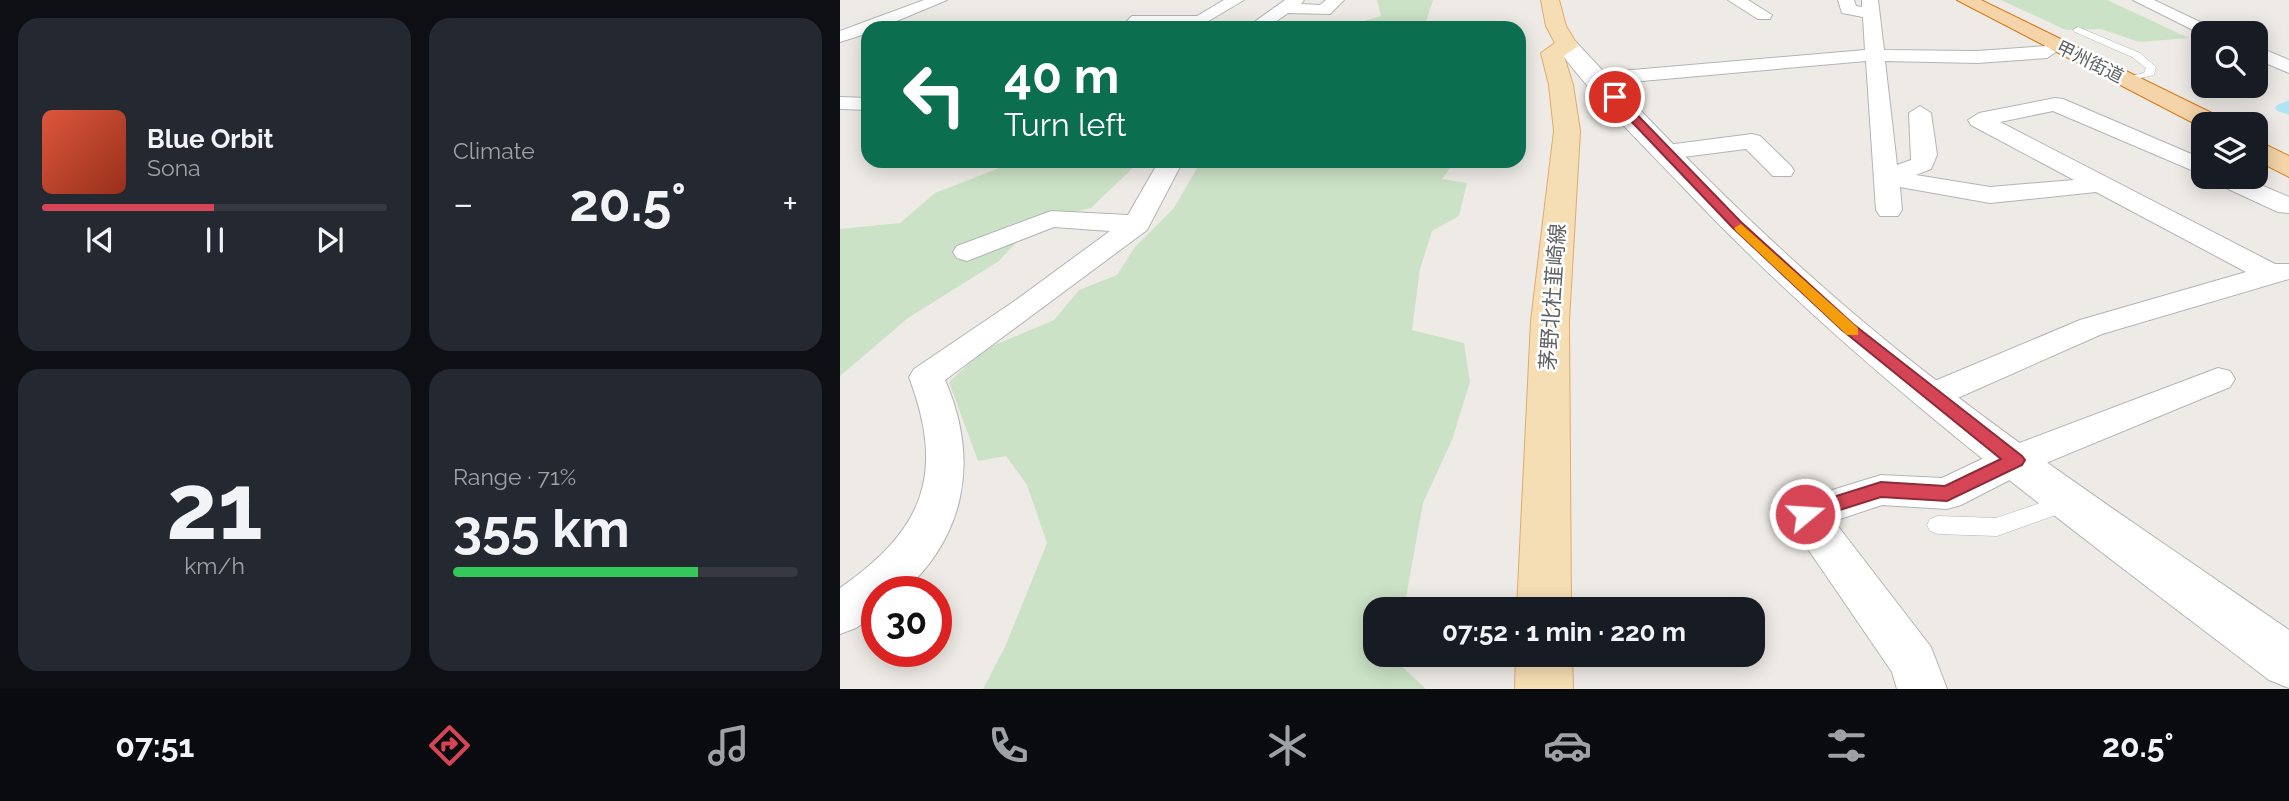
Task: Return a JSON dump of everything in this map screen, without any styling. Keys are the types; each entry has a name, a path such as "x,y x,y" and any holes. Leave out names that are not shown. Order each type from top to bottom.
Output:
{"highway":[{"name":"甲州街道","path":"1966,0 2191,112"},
{"path":"2268,155 2289,168"}],"main road":[{"path":"1550,0 1556,26 1567,46"},
{"name":"茅野北杜韮崎線","path":"1544,597 1550,321 1567,131 1561,85 1552,53 1567,46"},
{"path":"1544,667 1544,689"}],"street":[{"path":"883,21 939,0"},
{"path":"1137,21 1199,21 1236,0"},
{"path":"1266,21 1291,4 1324,9 1336,0"},
{"path":"1736,0 1764,15"},
{"path":"1846,0 1848,9 1871,7 1889,210"},
{"path":"2141,0 2191,23"},
{"path":"840,37 861,29"},
{"path":"1567,46 1736,224 1847,327 2015,460 2289,662"},
{"path":"1597,79 1845,55 1977,57 2047,52"},
{"path":"2268,57 2289,67"},
{"path":"840,103 861,104"},
{"path":"2191,163 2055,104 1979,120 2100,184 2280,272"},
{"path":"1886,177 1923,164 1925,155 1920,113"},
{"path":"1667,152 1752,141 1782,171"},
{"path":"840,614 884,580 914,551 939,509 947,443 939,405 926,377 1027,307 1137,223 1167,168"},
{"path":"1886,177 1990,195 2045,192 2100,184"},
{"path":"2249,189 2287,206"},
{"path":"967,252 1051,219 1137,223"},
{"path":"1931,396 2091,327 2280,272"},
{"path":"1922,689 1914,663 1805,514 1881,489 1947,494 2015,460 2218,379"}],"lane":[{"path":"2078,30 2136,55 2151,67 2148,75 2126,80"},
{"path":"1938,525 1997,527 2070,501"}],"green space":[{"path":"1377,0 1433,0 1426,21 1364,21 1381,16"},
{"path":"2001,0 2107,0 2189,38 2139,42 2101,29 2066,30"},
{"path":"999,168 1133,168 1091,208 1036,221 999,261 908,318 840,376 840,229 900,223 935,193"},
{"path":"1197,168 1450,168 1442,179 1467,183 1459,216 1432,231 1420,269 1412,330 1464,343 1470,382 1452,440 1423,503 1406,597 1363,597 1363,667 1402,667 1426,689 983,689 1005,647 1047,543 1027,485 1006,456 978,461 949,382 985,349 1054,320 1079,290 1117,275 1135,247 1174,208"}],"waterway":[{"path":"2289,104 2279,108 2289,111"}],"slow traffic":[{"path":"1741,228 1853,332"}],"route":[{"path":"1615,97 1736,224 1847,327 2015,460 1947,494 1881,489 1805,514"}]}
